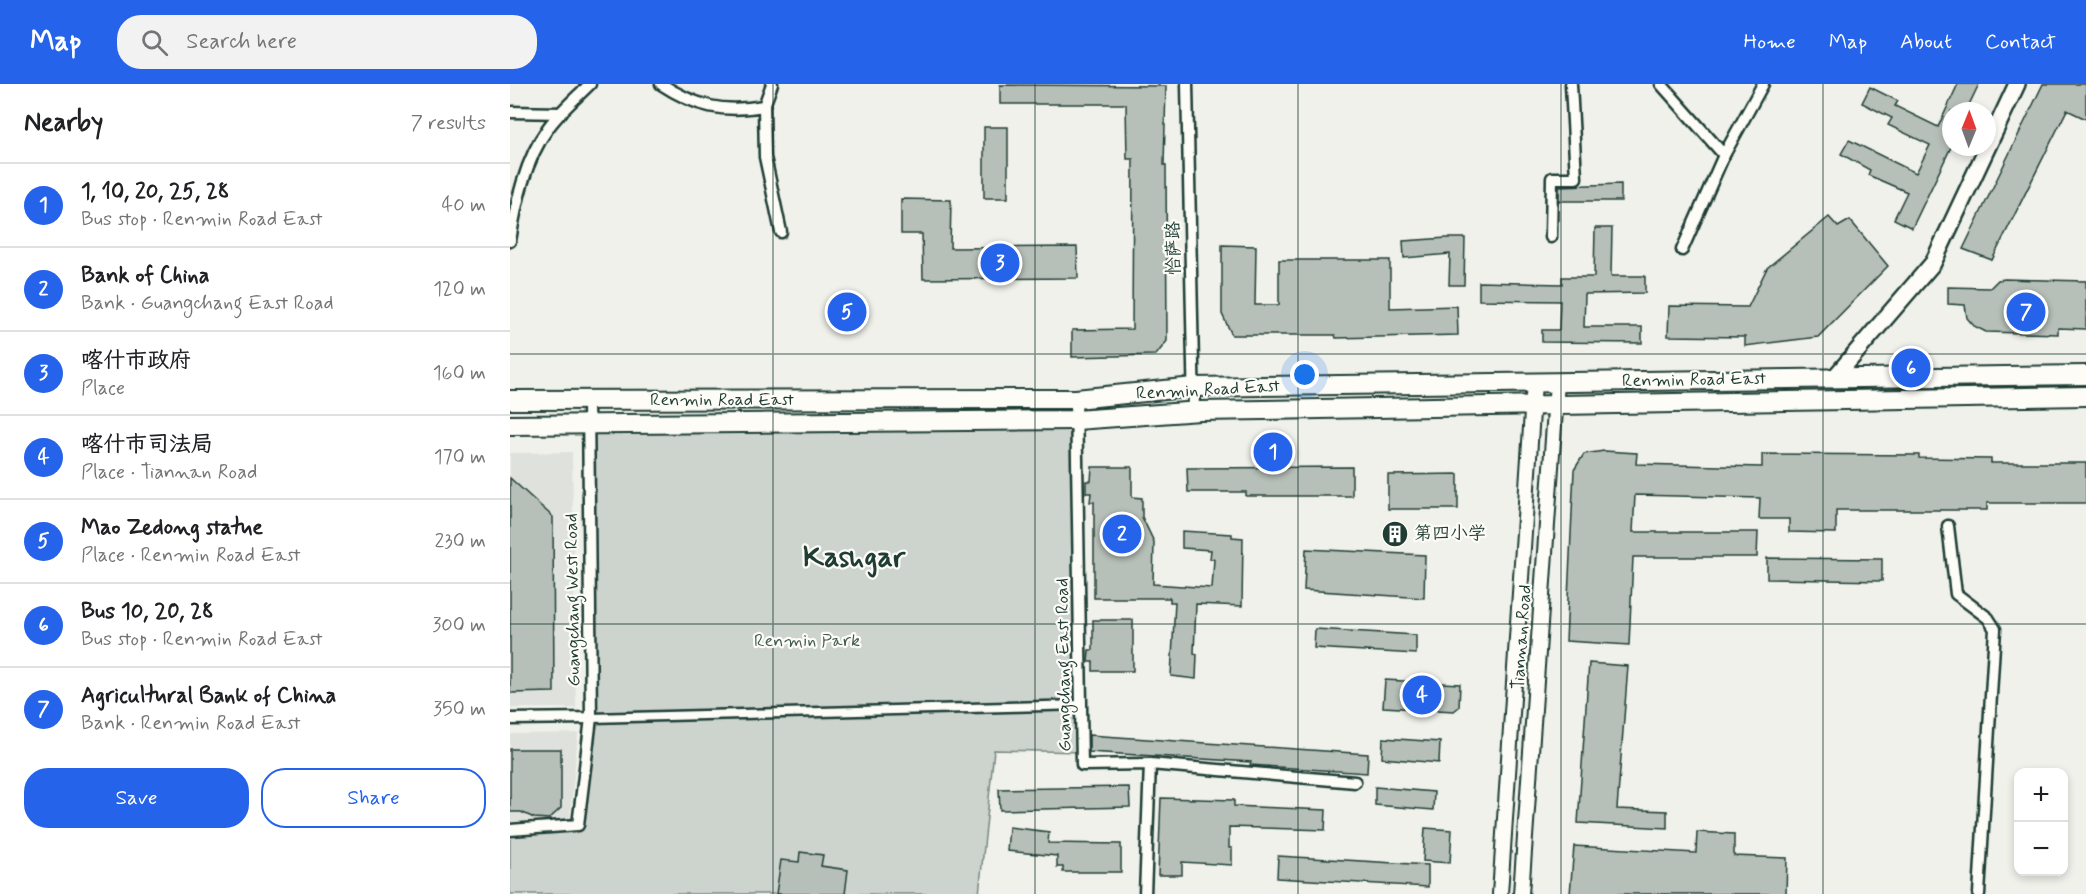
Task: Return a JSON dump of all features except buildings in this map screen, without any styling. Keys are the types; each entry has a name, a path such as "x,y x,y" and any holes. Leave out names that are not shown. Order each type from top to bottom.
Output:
{"main road":[{"path":"1834,378 1933,263 2017,84"},
{"name":"Renmin Road East","path":"510,400 1076,399 1194,387 2086,375"},
{"name":"Renmin Road East","path":"510,425 1076,420 1194,411 2086,396"}],"street":[{"path":"510,241 516,206 531,160 547,129 590,84"},
{"path":"661,84 695,102 719,110 764,106"},
{"path":"772,84 764,106 765,157 782,232"},
{"name":"恰萨路","path":"1186,84 1194,411"},
{"path":"1551,237 1552,178 1575,178 1571,84"},
{"path":"1661,84 1724,155"},
{"path":"1682,250 1724,155 1762,84"},
{"path":"510,112 561,113"},
{"name":"Tiannan Road","path":"1500,894 1534,382"},
{"name":"Tiannan Road","path":"1521,894 1557,382"},
{"name":"Guangchang East Road","path":"1076,399 1082,765 1150,764 1355,782"},
{"name":"Guangchang West Road","path":"510,830 578,825 591,718 588,400"},
{"path":"1948,526 1956,594 1988,618 1995,629 1979,894"},
{"path":"510,719 1081,705"},
{"path":"1145,894 1150,764"}],"shaded area":[{"path":"572,452 576,708 510,708 510,453"},
{"path":"578,733 570,819 510,822 510,734"}],"green space":[{"name":"Renmin Park","path":"1076,420 1082,752 994,750 979,894 510,894 510,830 577,825 591,718 587,426"}],"place":[{"name":"喀什市政府","path":"1000,263"},
{"name":"Mao Zedong statue","path":"847,312"},
{"name":"Agricultural Bank of China","path":"2026,312"},
{"name":"Bus 10, 20, 28","path":"1911,368"},
{"name":"1, 10, 20, 25, 28","path":"1273,452"},
{"name":"Bank of China","path":"1122,534"},
{"name":"第四小学","path":"1395,534"},
{"name":"喀什市司法局","path":"1422,695"}],"district":[{"name":"Kashgar","path":"854,557"}]}
